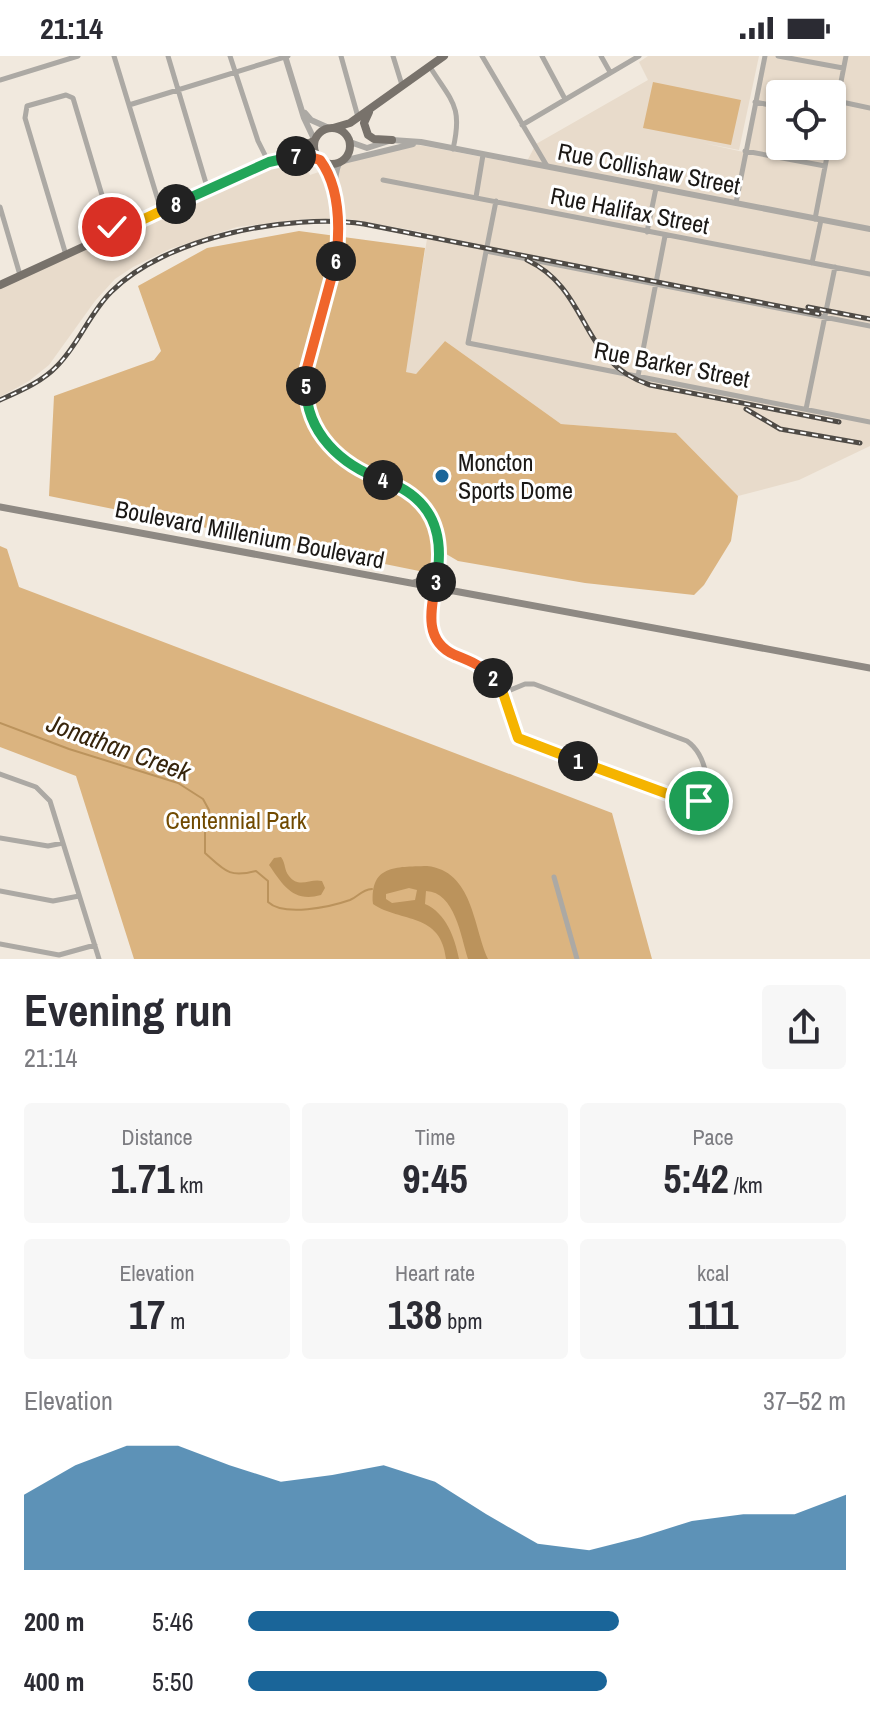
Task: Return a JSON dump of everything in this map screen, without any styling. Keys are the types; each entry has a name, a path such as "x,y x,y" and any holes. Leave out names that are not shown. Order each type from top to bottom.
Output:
{"main road":[{"path":"0,285 269,162 314,140 320,132 345,125 444,56"},
{"path":"375,105 364,123 368,135 374,139 392,140"},
{"path":"269,162 299,155 331,164 341,162 350,151 350,142 359,121 375,105"},
{"path":"331,128 342,131 350,142"},
{"path":"314,140 314,150 321,161"},
{"name":"Boulevard Millenium Boulevard","path":"0,507 870,668"},
{"path":"410,584 430,577 439,569 443,581 454,592"}],"street":[{"path":"0,80 78,56"},
{"path":"114,56 161,211"},
{"path":"168,56 208,190"},
{"path":"230,56 258,141 269,162"},
{"path":"129,105 286,56 300,107 314,140"},
{"path":"341,56 358,117"},
{"path":"393,56 402,85"},
{"path":"482,56 547,167"},
{"path":"542,56 565,99"},
{"path":"601,56 610,72"},
{"path":"522,125 639,56"},
{"path":"736,203 764,56"},
{"path":"778,56 843,68"},
{"path":"841,80 846,56"},
{"path":"429,66 458,112 459,126 453,149"},
{"path":"66,255 25,118 27,106 66,95 73,98 114,233"},
{"path":"755,102 766,104"},
{"path":"846,103 870,108"},
{"path":"300,107 311,120 331,128"},
{"name":"Rue Collishaw Street","path":"350,142 367,148 392,140 421,142 870,229"},
{"name":"Rue Collishaw Street","path":"341,162 421,142"},
{"path":"745,151 825,166"},
{"path":"476,197 483,155"},
{"path":"812,263 826,160"},
{"path":"321,161 337,204"},
{"path":"341,162 335,179 336,266 307,368 306,399 315,425 326,443 342,459 362,472 399,485 416,497 430,516 440,545 430,623 437,640 451,653 479,665 489,673 503,693 514,731 522,741 695,804 699,801 707,780 699,754 687,741 534,684 525,684 503,693"},
{"name":"Rue Halifax Street","path":"383,180 870,274"},
{"path":"647,232 656,188"},
{"path":"496,201 486,251 870,326"},
{"path":"0,207 21,276"},
{"path":"638,376 665,236"},
{"name":"Rue Barker Street","path":"486,251 468,343 870,422"},
{"path":"806,409 835,267"},
{"path":"0,774 36,787 43,792 54,810 99,959"},
{"path":"0,838 48,846 63,843"},
{"path":"554,877 577,959"},
{"path":"0,891 53,901 79,896"},
{"path":"0,944 59,955 95,945"}],"shaded area":[{"path":"648,56 759,56 739,150 703,143 748,153 767,56 870,56 870,446 799,480 738,496 676,433 561,424 445,341 416,374 405,372 428,233 348,219 305,219 237,227 170,249 133,267 115,279 95,301 49,365 29,381 0,397 0,284 296,148 310,175 392,147 419,145 525,165 536,144 648,80 639,62"},
{"path":"281,857 287,874 293,880 301,883 322,881 325,888 321,895 303,896 284,885 269,865 274,858"},
{"path":"427,866 442,870 463,889 488,959 468,959 455,917 444,899 436,893 426,891 425,904 439,913 448,927 459,959 446,959 443,944 428,926 373,904 373,891 380,875 395,868","holes":["409,888 417,890 415,900 392,903 386,899 386,894"]}],"green space":[{"path":"653,82 741,100 731,145 643,128"},
{"path":"299,231 425,248 406,372 416,374 445,341 561,424 676,433 738,496 731,541 704,585 694,595 585,583 458,561 436,548 434,574 49,496 54,396 154,360 161,351 138,286 207,248"},
{"name":"Centennial Park","path":"0,546 7,549 19,587 612,813 652,959 134,959 76,776 0,747"}],"waterway":[{"name":"Jonathan Creek","path":"0,723 69,749 178,783 203,799 209,810 211,825 205,832 205,853 233,873 256,871 268,881 268,902 275,907 296,910 319,908 350,900 372,889"}],"railway":[{"path":"0,400 51,372 72,348 103,301 134,273 195,243 230,233 301,222 364,224 819,314"},
{"path":"527,260 548,273 564,289 597,344 627,374 650,385 839,422"},
{"path":"808,307 870,319"},
{"path":"746,409 780,429 860,443"}],"place":[{"name":"Moncton Sports Dome","path":"442,476"}],"route":[{"path":"112,227 114,233 269,162 299,155 323,162 337,204 338,248 336,266 307,368 306,399 315,425 326,443 342,459 362,472 399,485 416,497 430,516 437,530 441,560 430,615 432,632 451,653 470,660 489,673 503,693 514,731 522,741 695,804 699,801"}]}
